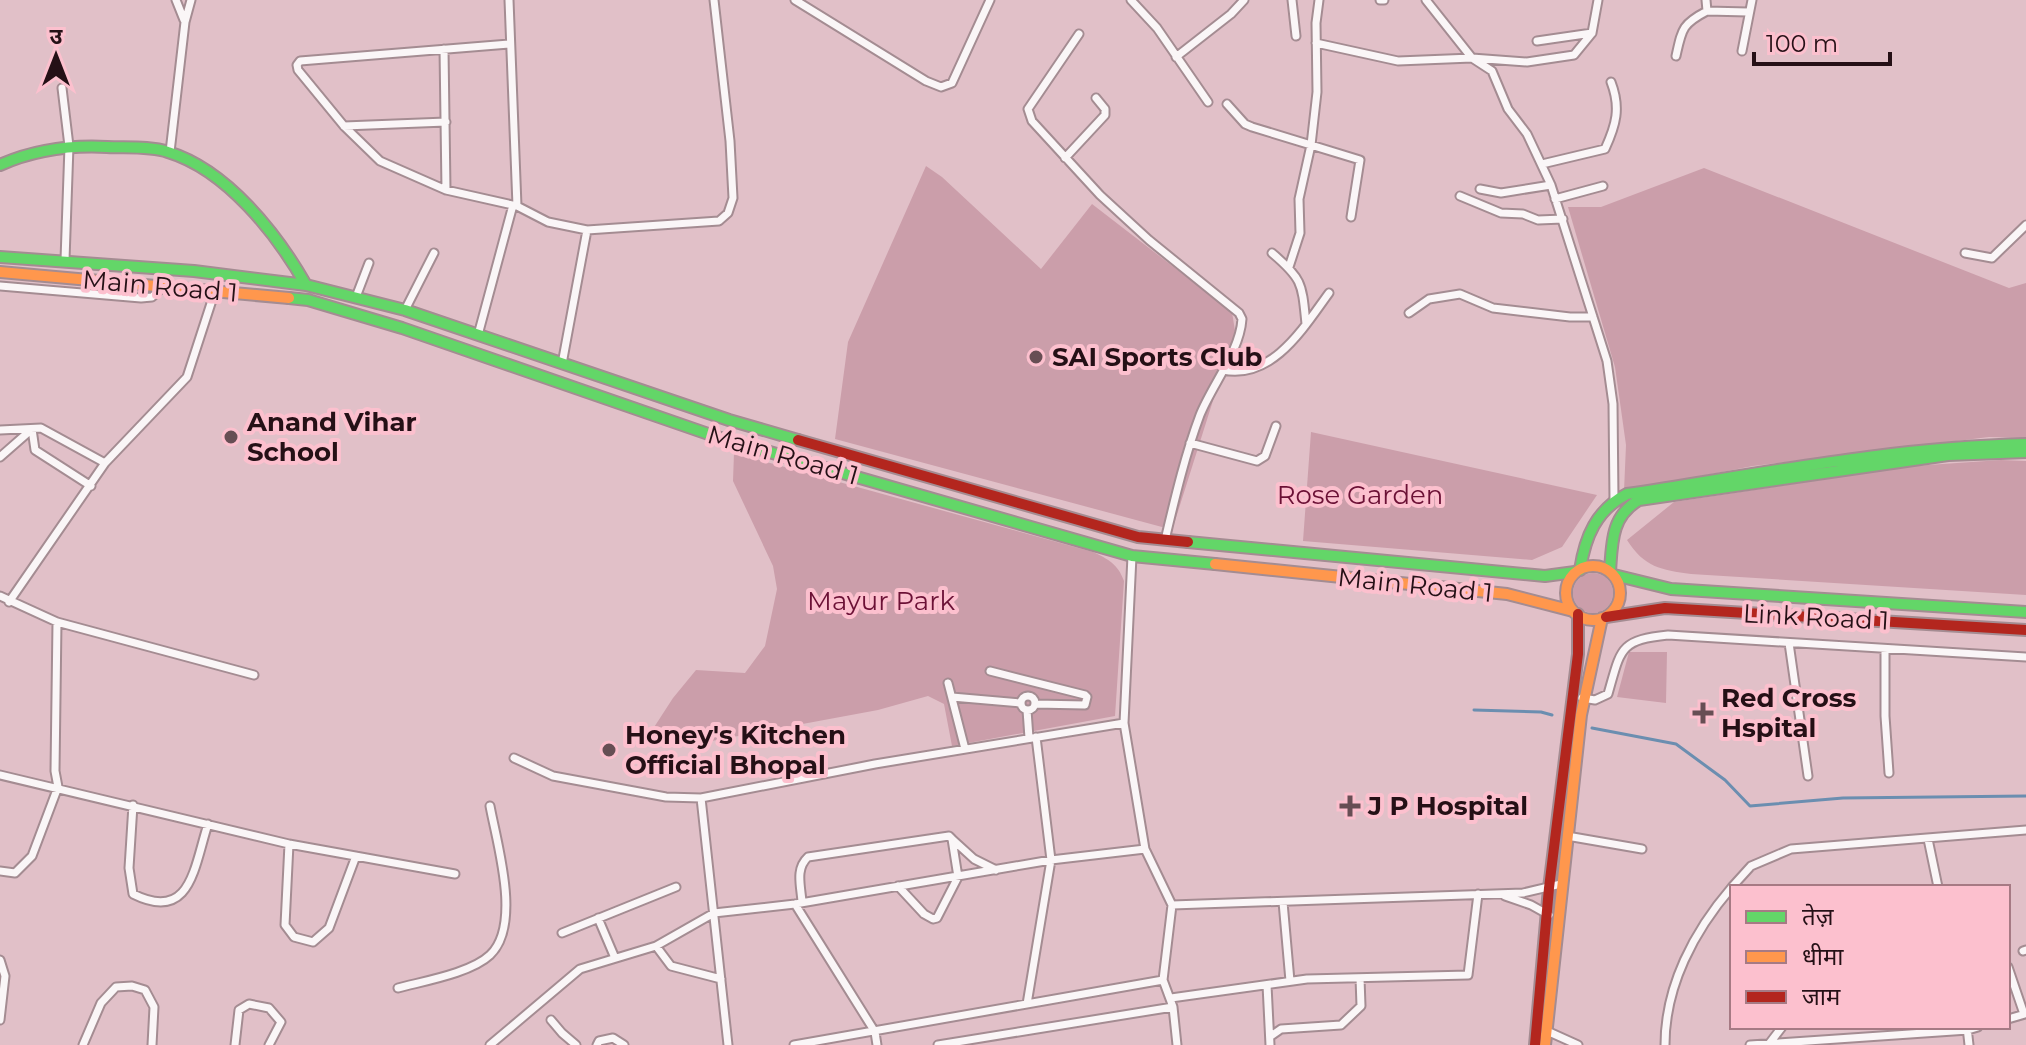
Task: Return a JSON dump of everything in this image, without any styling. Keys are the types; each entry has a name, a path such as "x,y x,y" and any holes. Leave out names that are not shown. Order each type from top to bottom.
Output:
{"main road":[{"path":"0,165 69,146 99,145 170,152 193,164 242,200 267,225 297,266 306,285"},
{"name":"Main Road 1","path":"0,257 65,260 306,285 356,297 405,310 694,409 1138,537 1545,576 1578,571"},
{"name":"Main Road 1","path":"0,272 308,300 402,328 683,425 1132,556 1507,594 1575,612"},
{"path":"683,425 694,409"},
{"path":"1545,1045 1552,916 1549,888 1578,654 1575,612 1567,602 1565,589 1578,571 1591,528 1614,500 1639,490 1980,445 2026,444"},
{"path":"1535,1045 1552,916 1561,884 1585,698 1604,618 1618,605 1621,595 1612,573 1615,521 1621,513 1639,500 1948,455 2026,452"},
{"name":"Link Road 1","path":"1578,571 1595,566 1671,589 2026,612"},
{"name":"Link Road 1","path":"1575,612 1592,620 1665,608 2026,630"}],"street":[{"path":"176,0 185,22"},
{"path":"170,152 185,22 191,0"},
{"path":"478,335 515,205 509,0"},
{"path":"509,44 300,61 297,65 344,126 380,161 446,190 515,205 548,222 587,230 719,221 728,213 733,198 730,141 714,0"},
{"path":"795,0 926,81 941,87 952,83 990,0"},
{"path":"1131,0 1152,22 1208,102"},
{"path":"1176,57 1244,0"},
{"path":"1292,0 1296,36"},
{"path":"1289,267 1300,233 1299,199 1311,145 1317,92 1319,0"},
{"path":"1426,0 1472,58 1492,71 1508,109 1527,134 1551,185 1607,361 1613,404 1614,500"},
{"path":"1316,43 1398,61 1472,58 1527,62 1574,55 1592,33 1598,0"},
{"path":"1706,0 1707,11"},
{"path":"1742,51 1752,0"},
{"path":"1676,56 1682,30 1688,21 1707,11 1748,12"},
{"path":"1537,41 1592,33"},
{"path":"1079,34 1028,109 1032,121 1065,158 1149,240 1239,313 1241,325 1223,370 1201,411 1190,443 1165,540"},
{"path":"444,49 446,190"},
{"path":"1542,164 1605,149 1618,114 1611,82"},
{"path":"62,88 69,146 65,260"},
{"path":"1065,158 1105,115 1105,109 1096,98"},
{"path":"1227,104 1245,124 1360,160 1351,217"},
{"path":"344,126 446,122"},
{"path":"1480,189 1501,193 1551,185"},
{"path":"1555,199 1603,186"},
{"path":"1460,196 1501,213 1523,214 1538,220 1563,219"},
{"path":"1965,253 1992,258 2026,225"},
{"path":"562,364 587,230"},
{"path":"405,310 434,253"},
{"path":"1272,253 1289,267 1303,286 1306,324"},
{"path":"356,297 369,263"},
{"path":"0,286 141,298 152,297 164,286"},
{"path":"9,602 105,463 187,377 215,291"},
{"path":"1223,370 1238,373 1272,361 1291,344 1329,293"},
{"path":"1409,313 1429,299 1460,294 1493,308 1593,317"},
{"path":"1190,443 1257,461 1265,456 1276,426"},
{"path":"0,430 41,428 105,463"},
{"path":"0,457 32,429"},
{"path":"32,429 35,450 91,486"},
{"path":"1132,556 1124,723 1145,849 1172,905 1163,980 1172,1002 1177,1045"},
{"path":"0,596 57,622 254,675"},
{"path":"0,871 15,873 32,856 58,787 55,771 57,622"},
{"path":"1572,696 1595,700 1608,694 1622,652 1638,638 1668,635 2026,657"},
{"path":"1789,643 1808,776"},
{"path":"1885,649 1889,773"},
{"path":"990,671 1087,697 1085,705 1035,704"},
{"path":"1027,680 1022,708 1032,709 1035,704"},
{"path":"948,683 965,749"},
{"path":"952,697 1033,698 1035,704"},
{"path":"1027,710 1051,860 1027,1004"},
{"path":"514,758 553,776 666,797 701,798 1124,723"},
{"path":"0,775 289,844 455,874"},
{"path":"701,798 728,1045"},
{"path":"133,805 129,868 133,894 149,902 168,903 185,891 208,824"},
{"path":"398,988 472,966 491,954 501,940 507,901 490,806"},
{"path":"1734,885 1751,866 1791,849 2026,830"},
{"path":"877,1045 875,1032 799,903 802,863 808,857 945,835 974,859 996,870"},
{"path":"1567,836 1642,849"},
{"path":"898,886 924,914 937,918 958,877 952,839"},
{"path":"1928,839 1938,885"},
{"path":"289,844 285,925 294,937 313,942 329,928 356,856"},
{"path":"490,1045 580,969 656,946 714,913 799,903 1051,860 1145,849"},
{"path":"1172,905 1530,893 1561,884"},
{"path":"562,933 676,887"},
{"path":"1665,1045 1665,1022 1679,969 1713,909 1730,889"},
{"path":"938,1045 1290,981 1468,975 1478,894"},
{"path":"1499,894 1552,916"},
{"path":"1283,902 1290,981"},
{"path":"598,918 615,958"},
{"path":"656,946 671,966 721,979"},
{"path":"0,960 5,976 0,1020"},
{"path":"2010,973 2025,1014"},
{"path":"1270,1041 1281,1029 1341,1025 1361,1006 1360,978"},
{"path":"794,1045 1163,980"},
{"path":"1267,985 1270,1041"},
{"path":"83,1045 101,1003 116,987 132,986 145,990 154,1007 152,1045"},
{"path":"235,1045 239,1010 249,1004 269,1008 281,1022 269,1045"},
{"path":"551,1020 576,1045"},
{"path":"1750,1045 1956,1029"},
{"path":"1547,1031 1578,1045"},
{"path":"597,1045 599,1041 613,1038 624,1045"}],"green space":[{"name":"SAI Sports Club","path":"926,166 942,177 1041,269 1092,204 1232,312 1235,331 1174,524 1162,527 835,439 848,342"},
{"path":"1704,168 2009,288 2026,283 2026,438 1989,437 1753,466 1624,491 1626,445 1615,367 1568,207 1601,207"},
{"name":"Rose Garden","path":"1311,432 1597,495 1562,547 1532,560 1303,541"},
{"name":"Mayur Park","path":"734,453 1093,552 1108,560 1116,566 1124,581 1115,716 952,746 944,704 928,696 878,710 690,745 649,735 696,670 745,673 765,646 777,589 773,566 733,481"},
{"path":"2026,461 2026,595 1691,574 1654,566 1640,556 1627,540 1674,502 1913,466"},
{"path":"1593,573 1607,579 1613,593 1607,607 1593,613 1579,607 1573,593 1579,579"},
{"path":"1629,652 1667,652 1666,703 1617,697"}],"waterway":[{"path":"1474,710 1552,715"},
{"path":"1592,728 1676,744 1725,780 1750,806 1843,798 2026,796"}],"traffic: fast":[{"path":"0,165 39,152 66,148 138,148 168,152 210,173 248,206 280,245 306,285"},
{"path":"0,257 194,271 306,285 405,310 729,420 798,440"},
{"path":"289,298 308,300 402,328 717,437 1132,556 1215,564"},
{"path":"1580,570 1585,546 1600,516 1627,494 1876,456 2026,444"},
{"path":"1610,572 1618,522 1639,500 1948,455 2026,452"},
{"path":"1188,542 1545,576 1575,572"},
{"path":"1614,575 1671,589 2026,612"}],"traffic: slow":[{"path":"0,272 289,298"},
{"path":"1215,564 1507,594 1573,611"},
{"path":"1593,566 1612,574 1620,593 1612,612 1593,620 1574,612 1566,593 1574,574 1593,566"},
{"path":"1545,1045 1581,715 1602,618"}],"traffic: jam":[{"path":"798,440 1138,537 1188,542"},
{"path":"1606,617 1665,608 2026,630"},
{"path":"1535,1045 1549,888 1578,654 1578,614"}],"place":[{"name":"SAI Sports Club","path":"1036,357"},
{"name":"Anand Vihar School","path":"231,437"},
{"name":"Red Cross Hspital","path":"1703,713"},
{"name":"Honey's Kitchen Official Bhopal","path":"609,750"},
{"name":"J P Hospital","path":"1350,806"}]}
